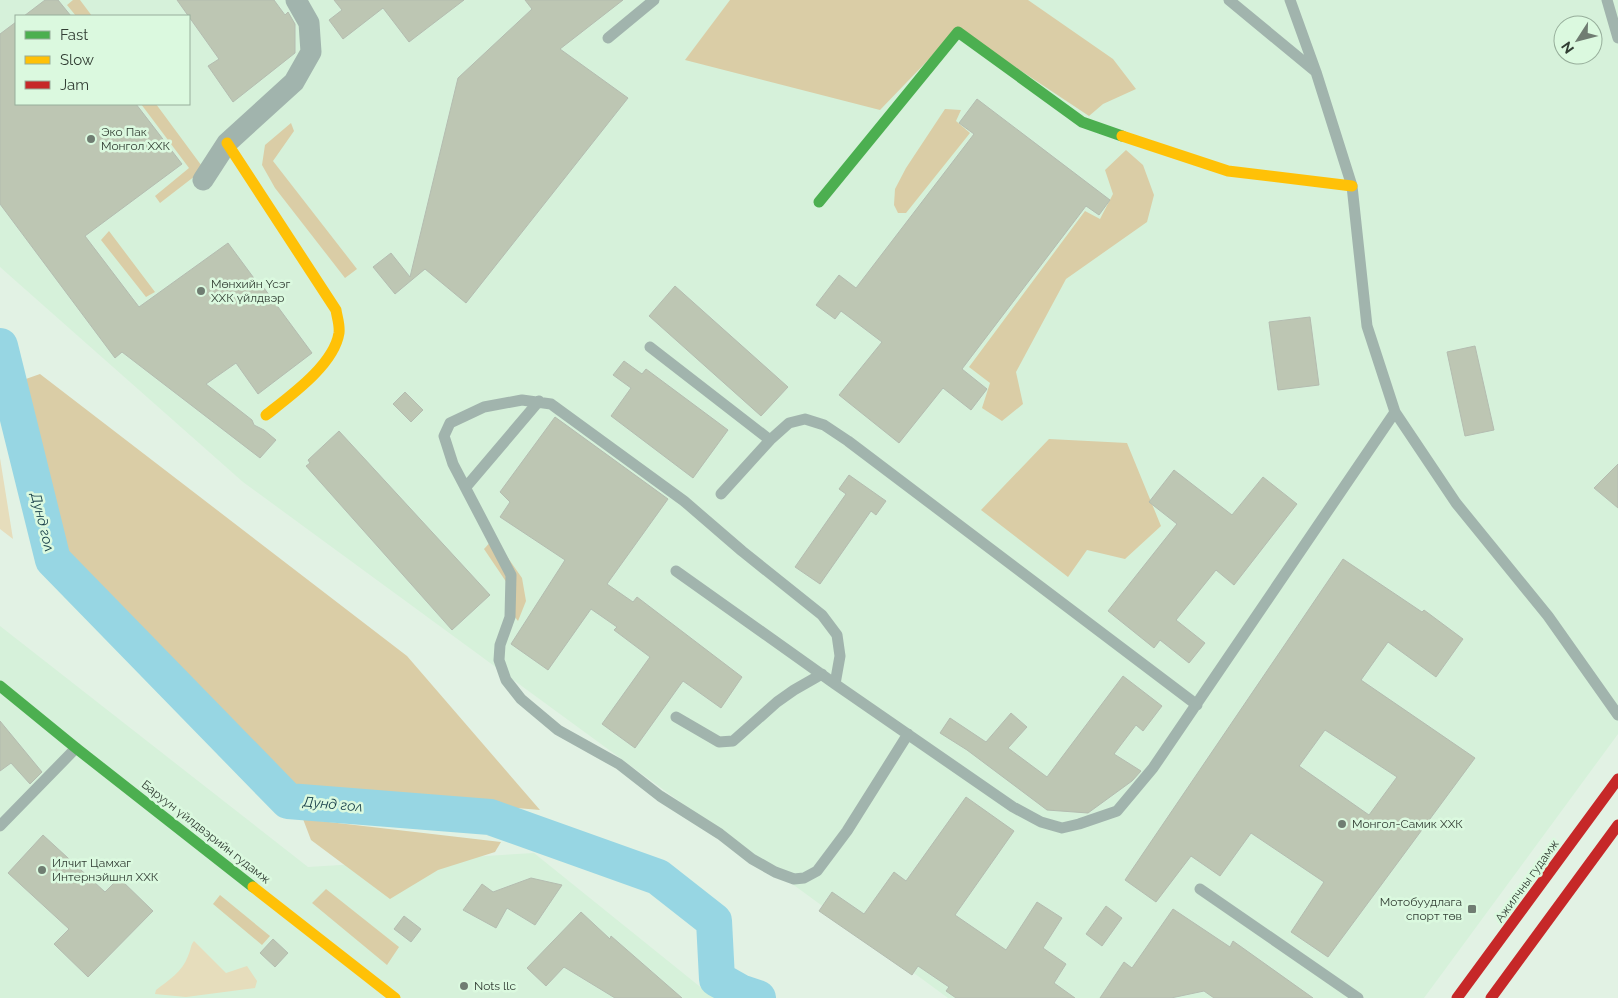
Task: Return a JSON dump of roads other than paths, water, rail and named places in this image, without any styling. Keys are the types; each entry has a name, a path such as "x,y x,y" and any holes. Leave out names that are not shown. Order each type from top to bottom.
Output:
{"street":[{"path":"203,180 228,143 294,82 311,52 309,23 296,0"},
{"path":"819,202 958,32 1082,122 1228,171 1352,186"},
{"path":"228,143 336,310 339,334 332,352 303,386 266,415"},
{"name":"Баруун үйлдвэрийн гудамж","path":"0,686 76,748 395,998"},
{"name":"Ажилчны гудамж","path":"1457,998 1618,780"},
{"path":"1491,998 1618,825"}],"lane":[{"path":"608,38 654,0"},
{"path":"1229,0 1316,72"},
{"path":"1290,0 1316,72 1352,186 1367,326 1395,412 1456,502 1548,616 1618,715"},
{"path":"1607,0 1618,38"},
{"path":"650,347 770,440"},
{"path":"835,684 840,656 837,635 822,615 742,551 684,501 551,404 522,400 484,407 450,423 444,436 453,464 510,575 510,617 500,645 499,660 506,680 521,699 558,730 618,764 660,796 720,834 752,859 774,872 794,879 804,878 817,871 847,830 908,734"},
{"path":"466,487 539,401"},
{"path":"676,571 1013,807 1042,822 1062,828 1117,810 1153,768 1395,412"},
{"path":"722,494 770,440 789,423 805,419 824,425 848,440 1197,705"},
{"path":"676,717 720,742 733,741 777,702 822,674"},
{"path":"0,826 76,748"},
{"path":"1200,889 1358,998"}],"waterway":[{"name":"Дунд гол","path":"0,346 53,560 288,801 490,817 658,877 714,921 717,979 740,992 758,998"}],"place":[{"name":"Эко Пак Монгол ХХК","path":"91,139"},
{"name":"Мөнхийн Үсэг ХХК үйлдвэр","path":"201,291"},
{"name":"Монгол-Самик ХХК","path":"1342,824"},
{"name":"Илчит Цамхаг Интернэйшнл ХХК","path":"42,870"},
{"name":"Мотобуудлага спорт төв","path":"1472,909"},
{"name":"Nots llc","path":"464,986"}]}
